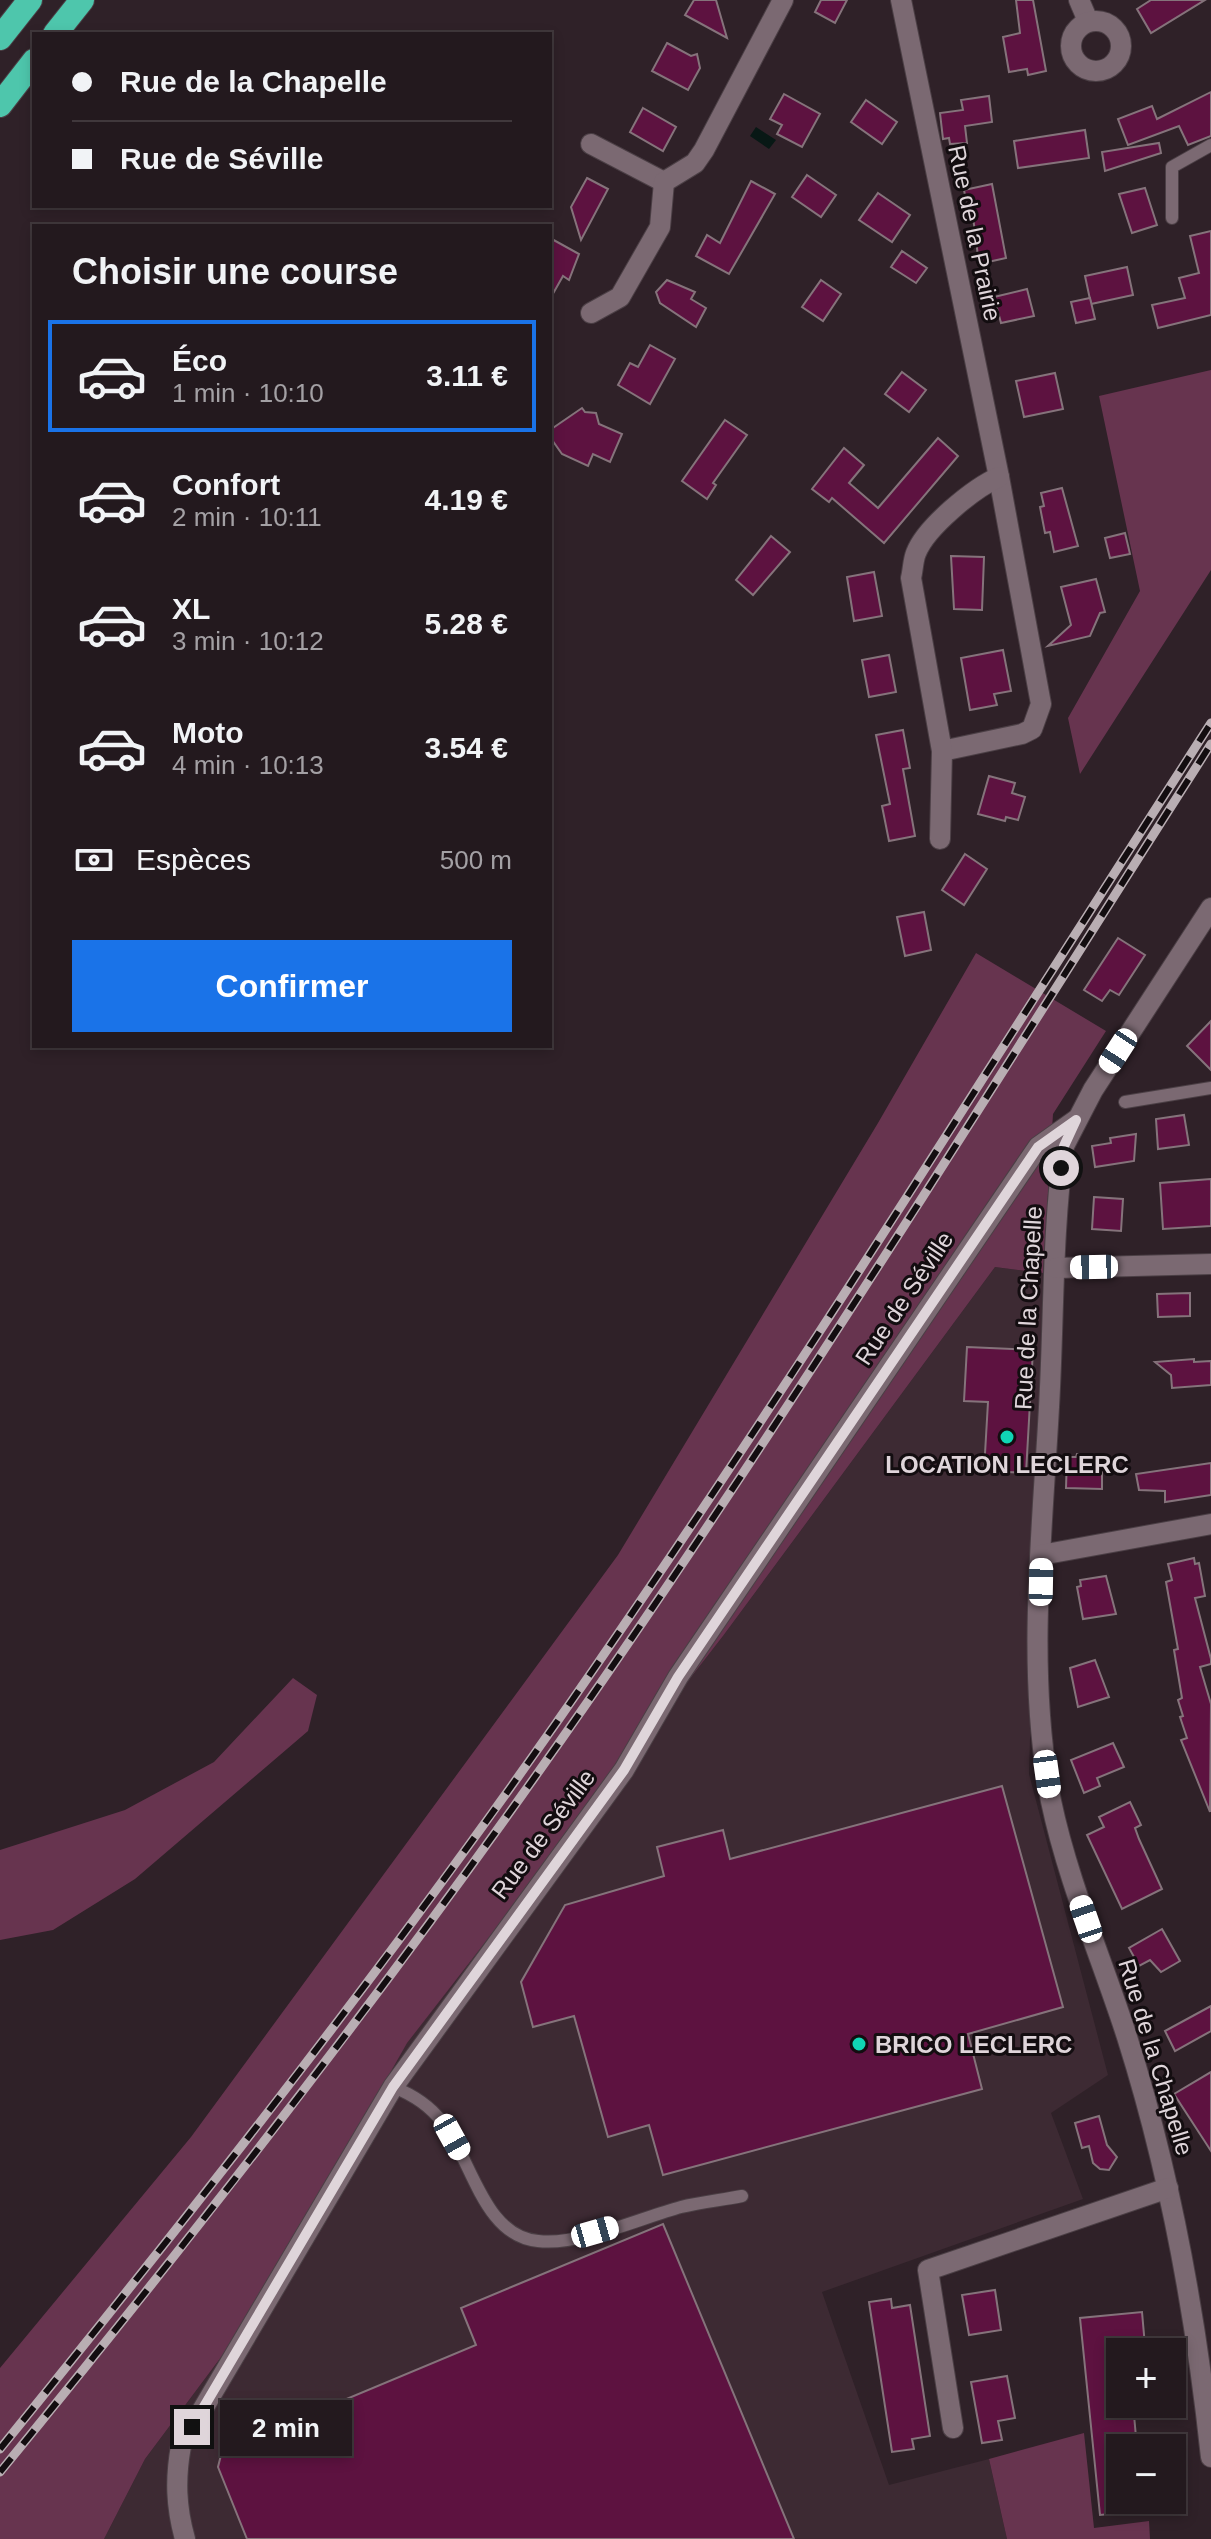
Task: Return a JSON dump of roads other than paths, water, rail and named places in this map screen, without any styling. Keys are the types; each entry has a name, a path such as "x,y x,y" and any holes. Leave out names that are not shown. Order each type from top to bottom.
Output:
{"highway":[{"path":"0,38 30,0"},
{"path":"57,32 82,0"},
{"path":"0,105 32,64"}],"street":[{"path":"664,182 695,163 704,150 783,0"},
{"name":"Rue de la Prairie","path":"901,0 999,477 1041,704 1032,729 1022,734 942,751"},
{"path":"591,144 664,182"},
{"path":"591,313 620,297 660,227 664,182"},
{"path":"940,839 942,751 911,578 914,562 926,538 972,492 999,477"},
{"name":"Rue de Séville","path":"185,2539 177,2501 176,2475 181,2446 393,2087 624,1770 678,1677 1013,1183 1072,1127 1211,908"},
{"name":"Rue de la Chapelle","path":"1072,1127 1061,1168 1041,1555 1039,1718 1052,1802 1075,1889 1128,2039 1168,2188 1208,2392 1211,2457"},
{"path":"1056,1268 1211,1264"},
{"path":"1041,1555 1211,1524"},
{"name":"Rue de la Chapelle","path":"953,2428 928,2270 1168,2188"}],"lane":[{"path":"1172,218 1172,167 1211,145"},
{"path":"1125,1102 1211,1088"},
{"path":"393,2087 411,2094 441,2120 495,2216 508,2230 523,2238 565,2241 686,2206 742,2196"}],"railway":[{"path":"0,2449 303,2067 521,1773 671,1556 828,1319 1211,723"},
{"path":"0,2472 274,2128 408,1952 537,1774 796,1393 1211,744"}],"place":[{"name":"LOCATION LECLERC","path":"1007,1437"},
{"name":"BRICO LECLERC","path":"859,2044"}]}
